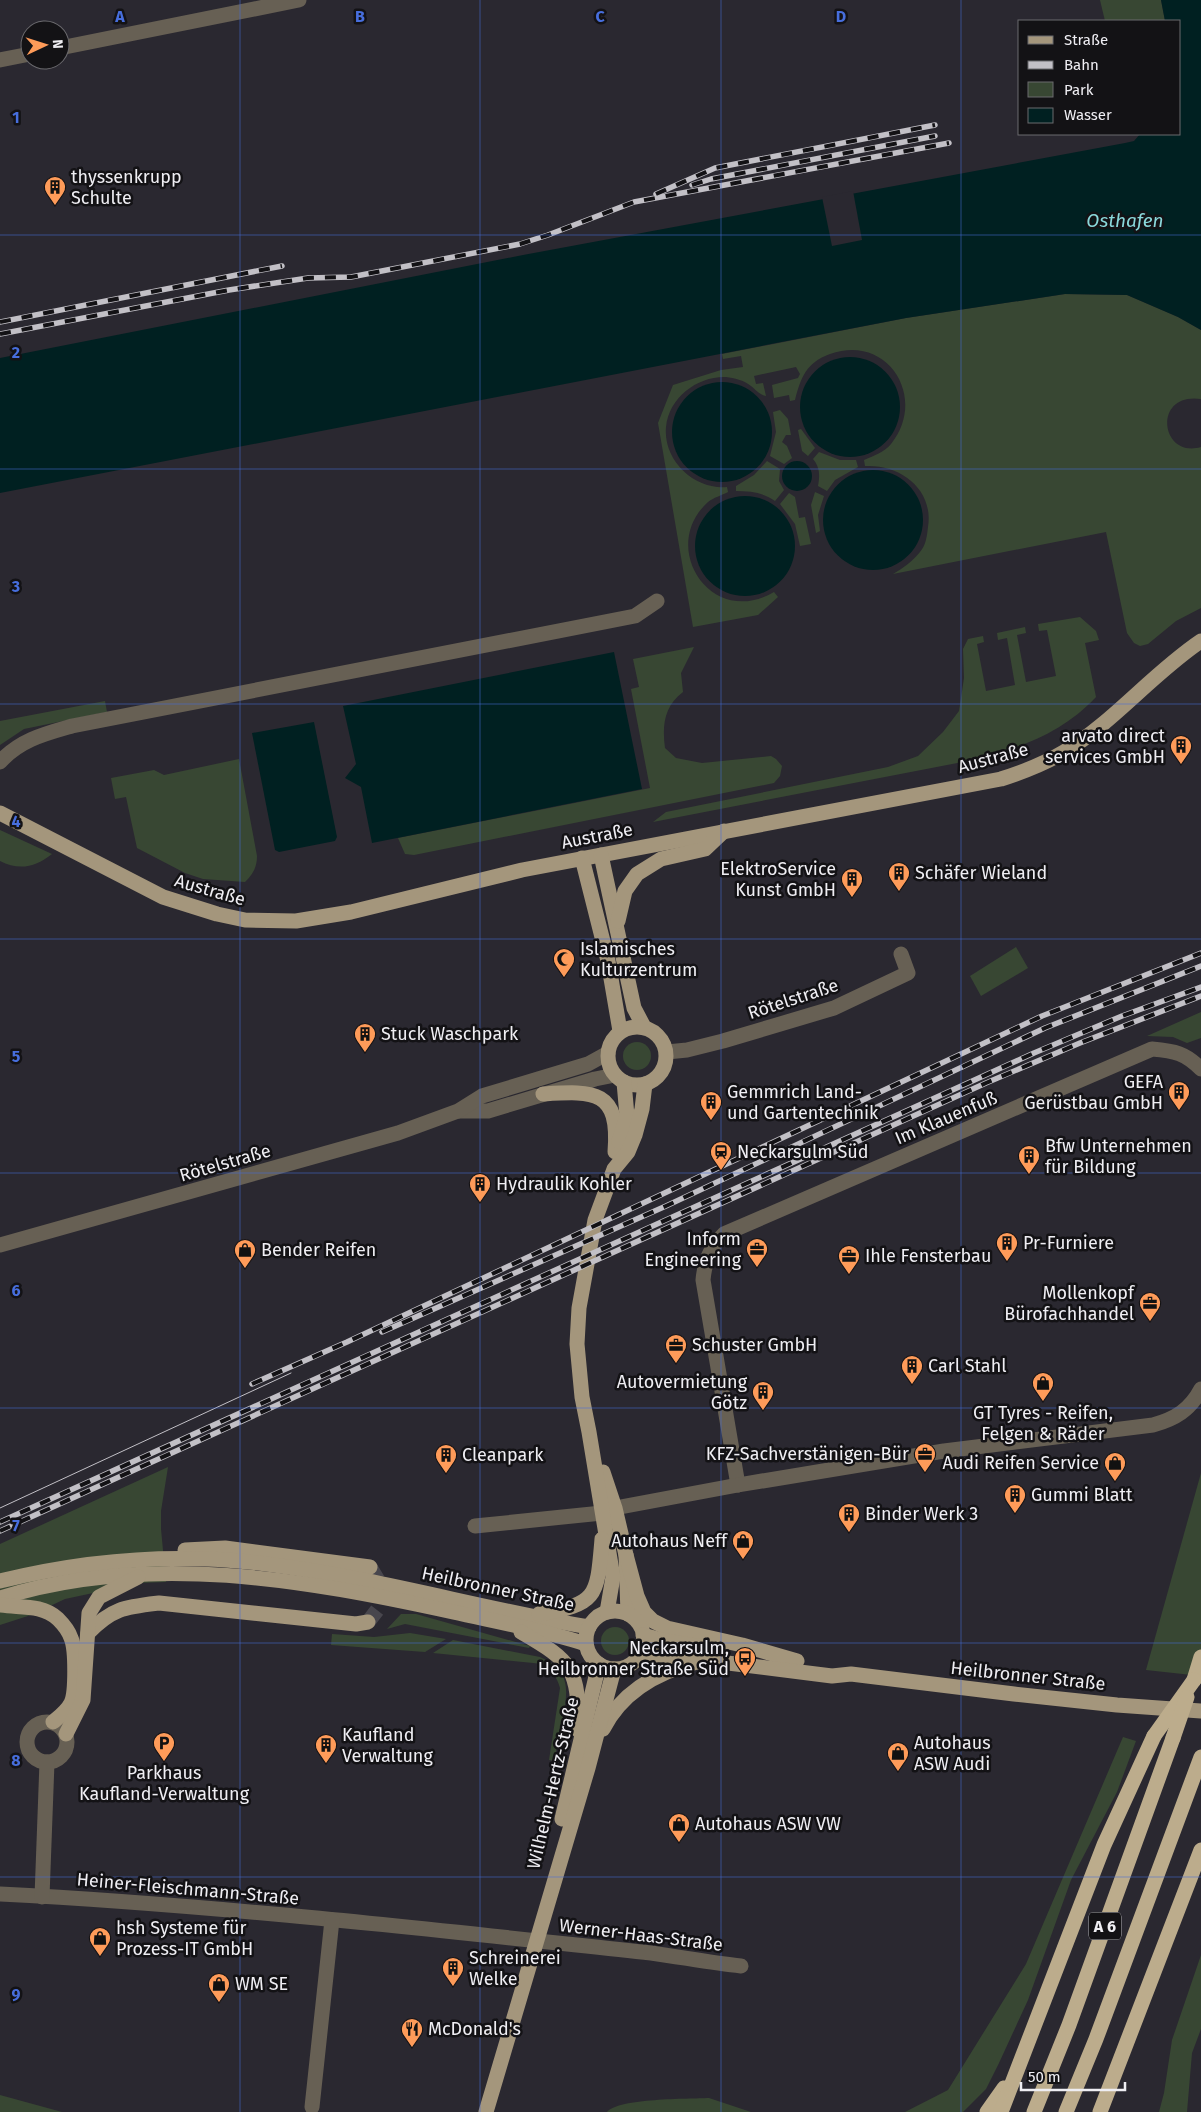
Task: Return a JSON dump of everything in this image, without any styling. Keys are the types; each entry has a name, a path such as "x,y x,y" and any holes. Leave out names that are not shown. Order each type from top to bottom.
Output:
{"highway":[{"name":"A 6","path":"1034,2112 1070,2025 1201,1657"},
{"path":"1001,2112 1104,1845 1154,1736 1194,1680"},
{"name":"A 6","path":"1066,2112 1100,2029 1201,1757"},
{"path":"1101,2111 1201,1850"},
{"path":"987,2112 1021,2058"}],"main road":[{"name":"Austraße","path":"0,814 162,897 217,914 245,920 296,921 342,913 522,870 1001,779 1033,769 1090,735 1184,653 1201,642"},
{"path":"617,930 618,914 626,891 637,874 661,859 705,849 724,831"},
{"path":"600,855 634,1008 644,1027"},
{"path":"582,858 608,961 620,1031"},
{"path":"615,1152 627,1116 619,1079 608,1061 608,1053 612,1041 620,1031 636,1026 644,1027 657,1033 665,1045 666,1052 666,1061 659,1076 645,1084 631,1085 619,1079"},
{"path":"614,1169 628,1152 635,1135 642,1110 645,1084"},
{"path":"543,1094 581,1092 592,1094 602,1099 612,1113 615,1126 614,1169 595,1220 579,1308 577,1344 582,1397 606,1515 613,1577 607,1612"},
{"path":"606,1515 626,1554 637,1596 644,1612 653,1621 667,1628 797,1661"},
{"path":"532,1615 570,1608 589,1599 596,1586 606,1515"},
{"path":"102,1562 162,1552 225,1548 370,1567"},
{"path":"626,1554 628,1614"},
{"name":"Heilbronner Straße","path":"0,1581 102,1562 172,1558 273,1564 394,1586 589,1627 586,1644 409,1603 274,1580 221,1574 144,1573 33,1587 0,1598"},
{"path":"66,1734 83,1700 85,1645 89,1613 99,1597 144,1573"},
{"path":"88,1633 102,1619 127,1606 159,1603 356,1624 368,1622"},
{"path":"0,1605 39,1608 58,1619 71,1637 74,1647 74,1694 71,1703 64,1713 53,1722"},
{"path":"586,1644 590,1655 599,1664 614,1669 632,1663 639,1655 643,1646 643,1635 635,1620 628,1614 614,1611 607,1612 596,1618 589,1627"},
{"path":"509,1625 546,1646 570,1668 576,1683 578,1700 578,1752"},
{"name":"Heilbronner Straße","path":"643,1635 665,1642 827,1666 851,1674 1024,1696 1201,1711"},
{"name":"Heilbronner Straße","path":"639,1655 663,1655 832,1676 851,1674"},
{"path":"588,1768 612,1712 625,1698 659,1674 703,1660"},
{"name":"Wilhelm-Hertz-Straße","path":"544,1911 560,1829 599,1664"},
{"name":"Wilhelm-Hertz-Straße","path":"486,2112 544,1911 588,1768 614,1669"}],"street":[{"path":"70,46 300,0"},
{"path":"0,60 20,56"},
{"path":"0,762 8,753 36,736 72,726 635,616 657,601"},
{"name":"Rötelstraße","path":"666,1052 687,1050 723,1041 834,1008 908,973 901,954"},
{"name":"Im Klauenfuß","path":"738,1485 702,1280 705,1262 714,1244 724,1234 1152,1049 1172,1051 1189,1057 1201,1070"},
{"name":"Rötelstraße","path":"0,1246 352,1147 458,1111 482,1096 588,1064 608,1053"},
{"name":"Rötelstraße","path":"458,1111 488,1111 595,1078 619,1079"},
{"path":"475,1526 606,1515 738,1485 944,1451 1153,1425 1171,1420 1185,1411 1194,1402 1201,1389"},
{"path":"53,1722 59,1725 66,1734 68,1742 63,1754 56,1760 40,1761 30,1753 27,1740 29,1733 39,1723 53,1722"},
{"path":"42,1897 47,1762"},
{"name":"Heiner-Fleischmann-Straße","path":"0,1894 332,1920 536,1941"},
{"path":"312,2107 332,1920"},
{"name":"Werner-Haas-Straße","path":"536,1941 741,1966"}],"green space":[{"path":"1100,0 1161,0 1165,20 1105,20"},
{"path":"1065,294 1127,295 1178,317 1201,330 1201,399 1185,400 1175,405 1169,414 1167,425 1170,435 1177,444 1187,448 1201,447 1201,608 1176,621 1148,644 1140,646 1134,643 1127,633 1106,532 893,574 911,562 925,543 928,527 926,501 920,490 902,474 878,466 865,466 864,460 886,449 901,426 905,408 903,390 896,374 885,361 869,353 851,350 830,354 810,366 802,378 795,400 790,401 789,395 774,398 772,385 798,378 800,374 796,367 754,376 756,384 763,383 766,396 742,381 726,377 716,378 696,384 687,390 673,406 668,416 666,439 676,462 683,471 693,478 715,487 727,487 728,492 708,502 694,520 688,540 690,560 699,578 712,592 730,600 751,601 774,592 778,597 758,615 693,627 658,423 673,385 721,370 743,367 741,356 723,359 722,354 906,318"},
{"path":"780,410 788,419 791,435 786,435 782,442 787,446 792,458 784,464 770,456 776,432 773,412"},
{"path":"801,429 815,448 808,456 802,451 798,430"},
{"path":"819,452 840,460 856,460 858,467 835,480 827,491 818,486 819,472 813,459"},
{"path":"767,461 780,469 779,481 784,490 775,501 757,493 736,491 736,486 754,475"},
{"path":"815,492 824,496 818,515 820,531 816,533 811,505"},
{"path":"789,493 795,497 799,518 805,517 811,544 800,546 795,524 780,504"},
{"path":"1080,617 1096,631 1099,640 1085,643 1096,697 1070,720 1042,737 978,759 653,822 666,812 888,767 918,756 943,732 959,711 964,678 963,649 968,639 983,636 984,642 977,644 986,691 1015,685 1007,638 998,640 997,633 1025,627 1026,633 1017,635 1026,682 1056,676 1047,630 1039,631 1038,624"},
{"path":"694,647 681,673 683,692 668,710 664,724 665,748 676,758 702,763 771,756 782,766 780,776 774,783 414,855 405,854 398,838 650,788 631,689 639,687 633,659"},
{"path":"105,701 107,712 24,729 0,745 0,721"},
{"path":"239,759 257,856 254,870 245,882 203,879 185,873 137,848 126,797 115,799 111,778 154,770 164,775"},
{"path":"0,830 52,854 34,865 21,867 0,861"},
{"path":"1016,947 1028,968 981,996 970,976"},
{"path":"1201,1012 1201,1038 1187,1043 1173,1037 1147,1036"},
{"path":"637,1042 647,1046 651,1056 647,1066 637,1070 627,1066 623,1056 627,1046"},
{"path":"168,1467 161,1511 166,1582 140,1583 65,1599 31,1615 0,1625 0,1544"},
{"path":"1201,1473 1201,1676 1146,1670"},
{"path":"401,1614 416,1614 530,1646 529,1648 405,1624 387,1629"},
{"path":"615,1627 625,1631 629,1641 625,1651 615,1655 605,1651 601,1641 605,1631"},
{"path":"410,1633 446,1639 425,1652 331,1645 332,1634 374,1637"},
{"path":"453,1640 540,1657 557,1668 565,1682 566,1698 554,1761 549,1760 560,1688 552,1672 543,1664 433,1653"},
{"path":"1123,1737 1136,1741 1117,1792 1071,1880 1028,2000 986,2089 963,2112 905,2112 948,2090 1026,1964"},
{"path":"1201,1955 1201,2029 1192,2053 1187,2112 1159,2112 1164,2093 1172,2040"},
{"path":"0,2095 62,2112 0,2112"},
{"path":"709,2098 751,2112 607,2112 614,2107 639,2102"}],"water":[{"name":"Osthafen","path":"1161,0 1201,0 1201,330 1178,317 1127,295 1065,294 906,318 0,493 0,358 523,255 1125,143 1134,141 1139,135 1181,135 1181,20 1165,20"},
{"path":"850,357 860,358 878,365 892,379 899,397 899,417 892,435 878,449 860,456 850,457 840,456 822,449 808,435 801,417 800,407 801,397 808,379 822,365 840,358"},
{"path":"722,382 732,383 750,390 764,404 771,422 771,442 764,460 750,474 732,481 722,482 712,481 694,474 680,460 673,442 672,432 673,422 680,404 694,390 712,383"},
{"path":"797,461 808,465 812,476 808,487 797,491 786,487 782,476 786,465"},
{"path":"873,470 883,471 901,478 915,492 922,510 922,530 915,548 901,562 883,569 873,570 863,569 845,562 831,548 824,530 823,520 824,510 831,492 845,478 863,471"},
{"path":"745,496 755,497 773,504 787,518 794,536 794,556 787,574 773,588 755,595 745,596 735,595 717,588 703,574 696,556 695,546 696,536 703,518 717,504 735,497"},
{"path":"614,652 642,789 372,843 361,787 345,778 356,764 343,706"},
{"path":"314,722 337,837 335,841 279,852 275,850 252,733"}],"pier":[{"path":"853,191 862,240 832,246 822,197"}],"tunnel":[{"path":"368,1622 378,1609 379,1582 370,1567"}],"tram line":[{"path":"0,1508 291,1373"}],"railway":[{"path":"656,194 715,168 935,125"},
{"path":"692,185 711,179 935,136"},
{"path":"0,334 229,290 308,278 351,277 520,244 634,202 949,143"},
{"path":"0,322 282,266"},
{"path":"252,1384 347,1342 1042,1016 1201,953"},
{"path":"382,1332 666,1206 1045,1028 1201,966"},
{"path":"0,1522 1034,1053 1122,1016 1201,987"},
{"path":"0,1531 986,1083 1080,1043 1201,996"}],"place":[{"name":"thyssenkrupp Schulte","path":"55,206"},
{"name":"arvato direct services GmbH","path":"1181,765"},
{"name":"Schäfer Wieland","path":"899,892"},
{"name":"ElektroService Kunst GmbH","path":"852,898"},
{"name":"Islamisches Kulturzentrum","path":"564,978"},
{"name":"Stuck Waschpark","path":"365,1053"},
{"name":"GEFA Gerüstbau GmbH","path":"1179,1111"},
{"name":"Gemmrich Land- und Gartentechnik","path":"711,1121"},
{"name":"Neckarsulm Süd","path":"721,1171"},
{"name":"Bfw Unternehmen für Bildung","path":"1029,1175"},
{"name":"Hydraulik Kohler","path":"480,1203"},
{"name":"Pr-Furniere","path":"1007,1262"},
{"name":"Inform Engineering","path":"757,1268"},
{"name":"Bender Reifen","path":"245,1269"},
{"name":"Ihle Fensterbau","path":"849,1275"},
{"name":"Mollenkopf Bürofachhandel","path":"1150,1322"},
{"name":"Schuster GmbH","path":"676,1364"},
{"name":"Carl Stahl","path":"912,1385"},
{"name":"GT Tyres - Reifen, Felgen & Räder","path":"1043,1402"},
{"name":"Autovermietung Götz","path":"763,1411"},
{"name":"KFZ-Sachverstänigen-Bür","path":"925,1473"},
{"name":"Cleanpark","path":"446,1474"},
{"name":"Audi Reifen Service","path":"1115,1482"},
{"name":"Gummi Blatt","path":"1015,1514"},
{"name":"Binder Werk 3","path":"849,1533"},
{"name":"Autohaus Neff","path":"743,1560"},
{"name":"Neckarsulm, Heilbronner Straße Süd","path":"745,1677"},
{"name":"Parkhaus Kaufland-Verwaltung","path":"164,1762"},
{"name":"Kaufland Verwaltung","path":"326,1764"},
{"name":"Autohaus ASW Audi","path":"898,1772"},
{"name":"Autohaus ASW VW","path":"679,1843"},
{"name":"hsh Systeme für Prozess-IT GmbH","path":"100,1957"},
{"name":"Schreinerei Welke","path":"453,1987"},
{"name":"WM SE","path":"219,2003"},
{"name":"McDonald's","path":"412,2048"}]}
